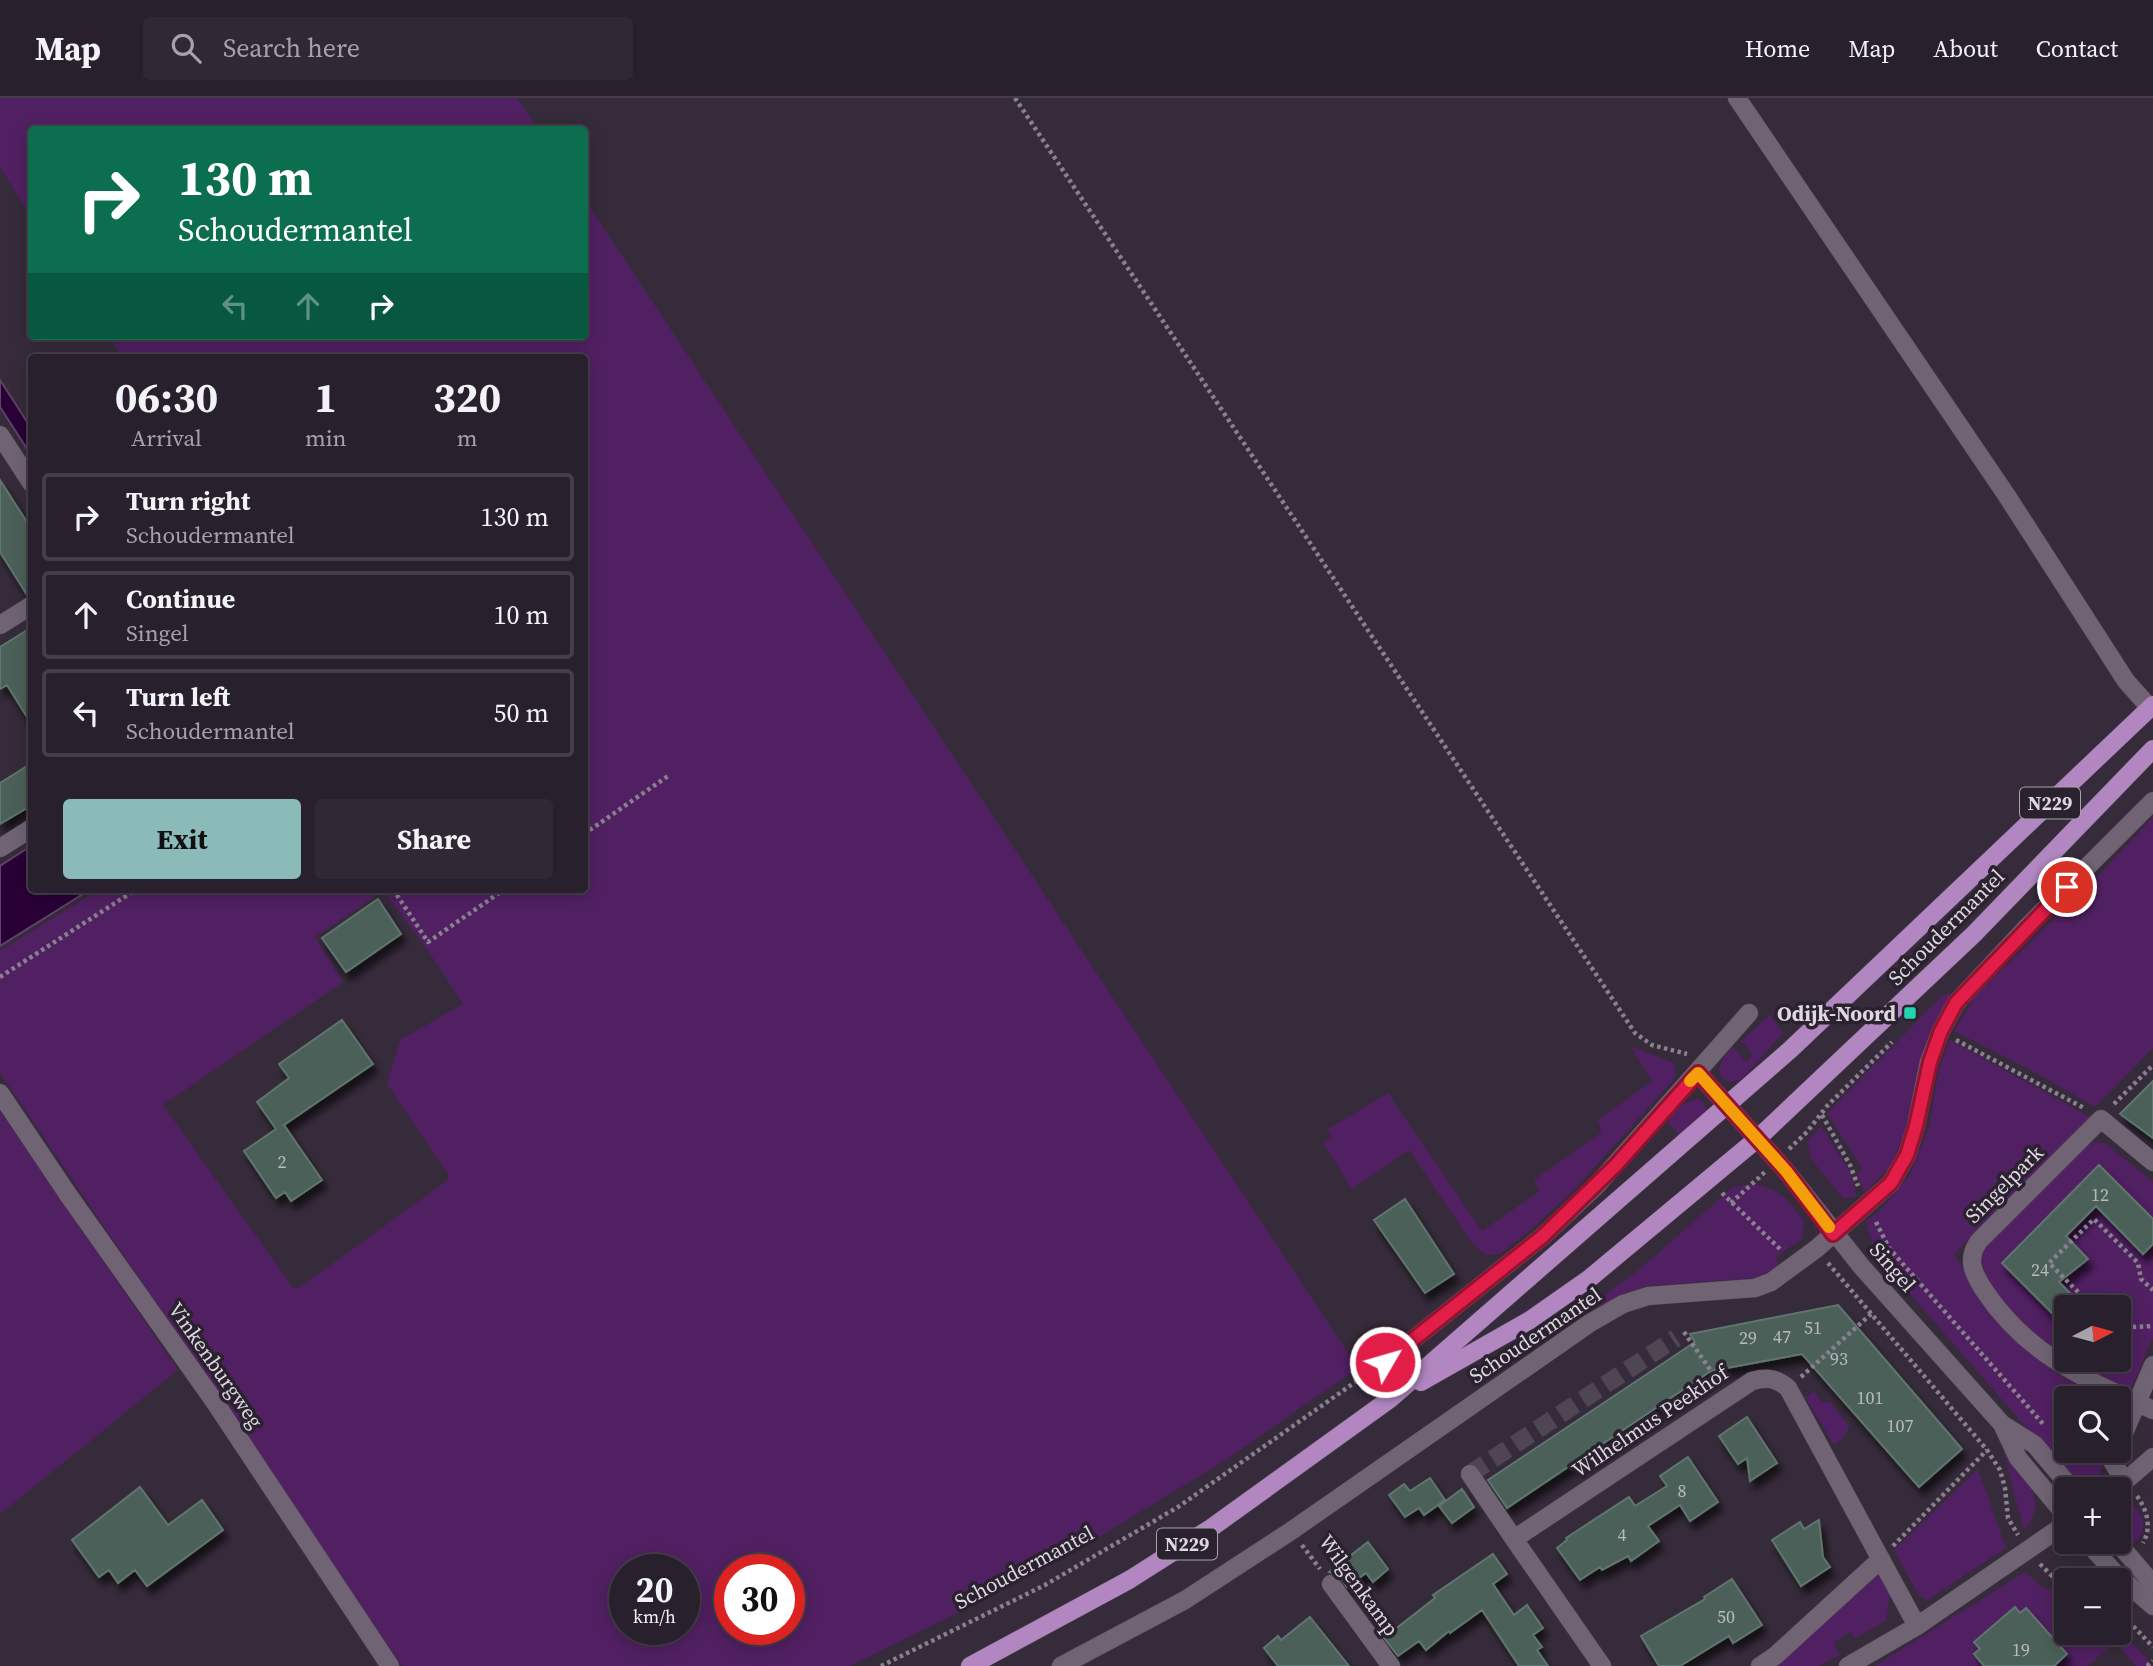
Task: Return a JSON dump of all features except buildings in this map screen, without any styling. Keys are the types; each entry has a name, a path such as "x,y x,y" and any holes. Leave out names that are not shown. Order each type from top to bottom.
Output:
{"main road":[{"name":"Schoudermantel","path":"970,1666 1129,1580 1211,1528 1390,1399 1791,1049 2151,707"},
{"name":"Schoudermantel","path":"1390,1399 1531,1320 1590,1278 1757,1139 1974,934 2153,749"}],"street":[{"path":"1737,98 2007,496 2126,681 2151,707"},
{"path":"0,435 28,478"},
{"path":"0,625 28,608"},
{"name":"Schoudermantel","path":"1061,1666 1185,1600 1291,1531 1539,1357 1623,1304 1648,1296 1755,1289 1771,1282 1816,1249 1891,1183 1907,1155 1930,1062 1941,1031 1956,1003 1971,984 2153,801"},
{"path":"0,848 28,830"},
{"path":"1385,1362 1543,1236 1616,1165 1749,1013"},
{"path":"1702,1068 1727,1106"},
{"name":"Vinkenburgweg","path":"0,1093 214,1401 390,1666"},
{"name":"Singel","path":"1727,1106 1776,1160 1833,1234 2002,1424 2035,1445 2062,1477"},
{"path":"2101,1119 2153,1162"},
{"name":"Singelpark","path":"2101,1119 1979,1241 1973,1249 1971,1259 1973,1270 1991,1301 2026,1340 2048,1358 2085,1380 2145,1407"},
{"path":"2131,1427 2145,1407 2153,1365"},
{"name":"Wilhelmus Peekhof","path":"1514,1539 1752,1381 1762,1378 1781,1382 1787,1388"},
{"path":"1787,1388 1917,1626"},
{"name":"Singel","path":"2002,1424 2018,1458 2054,1501"},
{"path":"2131,1479 2151,1464"},
{"path":"1470,1474 1602,1666"},
{"path":"1848,1666 1917,1626 2054,1532"},
{"path":"2098,1554 2153,1606"},
{"path":"2127,1554 2153,1584"},
{"path":"1760,1666 1775,1657 1881,1559"},
{"name":"Wilgenkamp","path":"1331,1584 1391,1666"}],"path":[{"path":"1016,98 1635,1033 1652,1045 1692,1056 1702,1068"},
{"path":"588,831 668,776"},
{"path":"0,977 132,893"},
{"path":"396,893 428,943 499,893"},
{"path":"1941,1031 2101,1119 2153,1065"},
{"path":"1731,1203 1807,1132 1827,1106 1893,1041"},
{"path":"1822,1115 1850,1165 1866,1204 1889,1248 2045,1427"},
{"path":"2081,1295 2049,1263 2094,1219 2138,1263 2141,1279 2153,1290"},
{"path":"1816,1249 1987,1450 2003,1479 2008,1518 2028,1549 2054,1577"},
{"path":"1787,1388 1871,1314"},
{"path":"2132,1326 2153,1326"},
{"path":"1684,1332 1729,1396"},
{"name":"Schoudermantel","path":"881,1666 1045,1585 1178,1507 1385,1362"},
{"path":"1881,1559 1987,1450"},
{"path":"2131,1495 2144,1507 2147,1524 2153,1519"},
{"name":"Wilgenkamp","path":"1291,1531 1331,1584"},
{"path":"2131,1624 2153,1647"},
{"path":"2147,1666 2153,1661"}],"shaded area":[{"path":"0,98 517,98 536,126 28,126 28,211 0,167"},
{"path":"588,205 1358,1368 1221,1463 1046,1569 850,1666 402,1666 0,1073 0,951 94,893 381,893 315,937 343,982 163,1105 293,1288 299,1288 448,1180 448,1174 387,1084 400,1040 463,1004 385,893 588,893 588,354 120,354 111,340 588,340"},
{"path":"0,380 28,423 28,450 0,407"},
{"path":"2153,817 2153,1048 2095,1107 1954,1031 1976,995 2100,874"},
{"path":"28,848 28,893 85,893 0,946 0,866"},
{"path":"1951,992 1932,1029 1918,1072 1906,1130 1890,1167 1864,1193 1857,1174 1862,1168 1827,1113 1942,996"},
{"path":"1770,1015 1783,1033 1742,1079 1731,1082 1722,1079 1719,1068 1724,1057 1733,1046 1746,1062 1753,1055 1741,1041"},
{"path":"1950,1040 2092,1118 1954,1254 1987,1305 2013,1336 2043,1364 2080,1386 2054,1386 2054,1459 1883,1263 1873,1245 1866,1220 1878,1213 1910,1174 1929,1127 1939,1068"},
{"path":"1630,1046 1674,1063 1676,1077 1574,1190 1500,1254 1485,1255 1472,1243 1409,1150 1352,1189 1323,1143 1332,1137 1327,1130 1388,1093 1482,1231 1540,1191 1534,1180 1602,1132 1597,1121 1652,1081"},
{"path":"1699,1099 1707,1110 1681,1138 1668,1122 1670,1117 1680,1106"},
{"path":"0,1111 178,1370 0,1514"},
{"path":"1821,1126 1849,1170 1857,1196 1844,1199 1811,1159 1807,1142"},
{"path":"2097,1142 2107,1144 2153,1182 2153,1337 2131,1389 2131,1386 2118,1386 2086,1372 2132,1372 2132,1295 2054,1295 2054,1354 2022,1325 1997,1294 1987,1278 1981,1249 2085,1146"},
{"path":"1757,1184 1785,1198 1804,1222 1802,1239 1777,1256 1778,1267 1755,1278 1645,1286 1573,1317 1639,1270 1733,1187"},
{"path":"1814,1391 1822,1402 1830,1402 1849,1426 1845,1436 1834,1445 1805,1397"},
{"path":"2003,1449 2025,1477 2034,1498 2032,1519 2024,1530"},
{"path":"2057,1463 2103,1463 2099,1477 2070,1477"},
{"path":"1978,1469 2006,1548 1928,1600 1920,1597 1894,1550"},
{"path":"2131,1502 2143,1522 2138,1539 2131,1546"},
{"path":"2025,1572 2044,1588 2054,1591 2054,1645 2112,1645 2088,1666 1875,1666"},
{"path":"1878,1574 1892,1597 1889,1599 1886,1621 1855,1638 1851,1632 1834,1642 1840,1655 1819,1666 1770,1666"},
{"path":"2131,1641 2153,1666 2136,1666 2118,1645 2131,1645"}],"tunnel":[{"path":"1470,1474 1676,1338"}],"slow traffic":[{"path":"1690,1081 1698,1073 1786,1171 1829,1227"}],"place":[{"name":"Odijk-Noord","path":"1910,1013"}],"route":[{"path":"1385,1362 1543,1236 1616,1165 1698,1073 1786,1171 1833,1234 1891,1183 1907,1155 1930,1062 1941,1031 1956,1003 1971,984 2067,887"}]}
